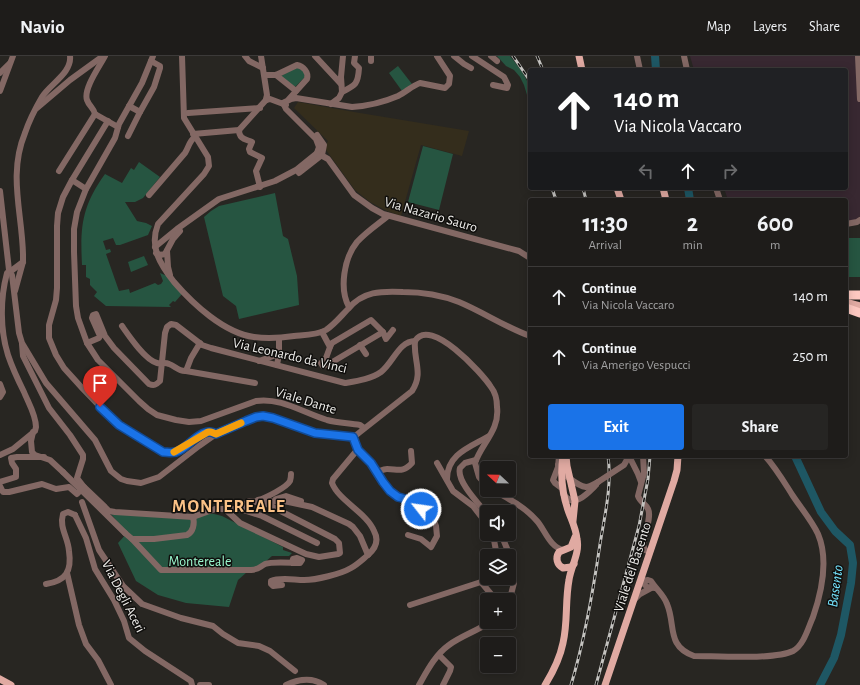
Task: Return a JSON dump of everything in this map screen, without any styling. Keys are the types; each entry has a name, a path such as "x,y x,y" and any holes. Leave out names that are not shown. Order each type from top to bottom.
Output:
{"highway":[{"path":"848,295 860,295"},
{"path":"848,308 860,313"}],"main road":[{"path":"579,56 582,68"},
{"path":"848,303 860,306"},
{"path":"848,307 860,309"},
{"path":"545,685 556,665 563,643 566,626 567,592 578,542 563,489 560,468 562,458"},
{"path":"566,458 575,501 575,539 573,544 558,554 557,562 564,575 567,592"},
{"name":"Viale del Basento","path":"605,685 674,481 678,458"},
{"path":"565,549 573,552 575,561"},
{"path":"557,562 561,567 566,568 570,567 575,561"},
{"path":"0,679 11,685"}],"street":[{"path":"0,91 13,56"},
{"path":"64,72 67,63 66,56"},
{"path":"14,290 23,262 16,170 20,146 34,110 43,96 70,66 70,56"},
{"path":"34,110 70,80 104,56"},
{"path":"104,56 87,90 87,100 94,109 95,114 118,127"},
{"path":"182,56 184,118 208,158 209,166 161,221 155,234 155,250 164,270 188,297 227,328 242,335 254,337 279,338 322,332 336,322 360,297 369,294 392,291 423,293 444,297 461,303 528,335"},
{"path":"244,56 264,72 276,74 296,91"},
{"path":"149,195 189,147 194,136 239,130 260,108 268,98 262,56"},
{"path":"315,56 341,84"},
{"path":"342,92 341,84 343,56"},
{"path":"331,104 337,101 342,92 355,85 358,81 359,68 355,64 355,56"},
{"path":"268,98 285,102 296,98 352,107 367,105 399,96 420,83 445,88 449,84 450,76 437,56"},
{"path":"454,56 471,68"},
{"path":"472,56 504,77 508,85 507,88 493,85"},
{"path":"491,56 497,61"},
{"path":"637,56 640,68"},
{"path":"684,56 687,68"},
{"path":"858,56 860,99"},
{"path":"128,136 154,87 160,69 160,66 152,59"},
{"name":"Viale Dante","path":"152,59 142,83 118,127 115,138 86,189 78,208 74,229 76,306 78,318 87,343 98,360 148,409 165,418 189,422 202,421 256,400 262,400 280,402 329,421 358,425 364,428"},
{"path":"0,73 7,65 10,64"},
{"path":"276,74 294,65 299,65 306,71 308,76 285,102"},
{"path":"155,250 160,255 163,255 175,235 216,205 264,190 282,182 298,173 320,154 324,145 319,137 285,102"},
{"path":"129,106 140,112"},
{"path":"188,113 260,108"},
{"path":"59,171 95,114"},
{"path":"108,121 72,180 63,197 58,212 57,294 48,332 50,344 64,368 119,425 163,452 176,452 199,436 208,432 216,434"},
{"path":"239,130 240,137 252,142 249,149 250,152 262,158 256,171 260,187"},
{"path":"155,250 177,229 219,199 260,187 290,174 320,154"},
{"name":"Via Nazario Sauro","path":"320,154 328,159 354,194 372,208 388,216 519,251 528,257"},
{"path":"72,180 86,189"},
{"path":"0,191 10,273 14,290 23,356 49,408 83,455 83,459 76,476 84,487 109,511 193,517 215,509 240,509 262,516 317,543"},
{"path":"349,307 346,302 344,287 348,258 358,242 388,216"},
{"path":"848,224 860,220"},
{"path":"161,221 160,232 167,250 170,277"},
{"path":"1,454 13,449 36,429 36,424 8,355 2,333 0,316 4,282 10,273 18,269 23,262"},
{"path":"87,343 100,338 92,318 93,315 96,314 104,336 149,384 153,385 160,381 162,363"},
{"path":"383,332 329,364 323,366 321,363 326,358 332,343 371,320 383,332 385,342 393,330"},
{"name":"Via Leonardo da Vinci","path":"162,363 167,327 169,324 172,324 210,348 338,382 352,382 381,372 404,345 410,341 416,341 420,335 433,335 442,340 470,363 491,386 498,409 491,435"},
{"path":"122,326 140,350 152,361 169,363 183,371 216,375 255,383"},
{"path":"322,332 330,347"},
{"name":"Via Leonardo da Vinci","path":"277,365 279,338"},
{"path":"22,343 46,383 95,440 111,471 121,479 141,483 159,477 216,434 256,417 263,416 273,418 315,433 353,437 409,394 414,388 418,374 416,341"},
{"path":"186,371 191,358 200,343"},
{"path":"360,345 366,354"},
{"path":"259,361 279,354"},
{"path":"0,384 3,392 0,397"},
{"path":"33,432 31,441 32,452 50,460 132,539 161,570 251,570 259,569 265,564 292,563"},
{"path":"480,478 476,472 474,464 491,435"},
{"path":"447,481 449,465 459,454 491,435"},
{"path":"353,437 358,450 371,463 390,491 398,497 409,500 433,518 437,536 431,547 421,539 408,535"},
{"path":"282,585 273,586 271,581 284,579 308,580 350,569 368,555 376,546 375,532 367,520 338,492 332,483 333,479 358,450"},
{"path":"378,472 386,469 395,470 408,468 412,463 411,451"},
{"path":"0,482 16,477 16,469 11,458 44,457"},
{"path":"559,458 560,468 571,479 586,487 598,482 620,468 630,458"},
{"path":"620,468 624,462 624,458"},
{"path":"630,458 637,463 641,458"},
{"path":"630,458 641,483"},
{"path":"642,458 644,473 639,498 648,508 649,514 643,545 645,550 650,552"},
{"path":"646,565 653,588 664,598 668,605 672,631 676,643 681,650 687,654 694,656 769,656 783,654 794,650 799,646 812,619 822,584 822,545 817,533 806,515 766,458"},
{"path":"476,460 465,463 460,468 459,476 480,505"},
{"path":"437,463 453,491 473,506 480,515"},
{"path":"240,509 249,501 262,498 289,483 291,474"},
{"path":"571,479 565,480 563,489 569,500 575,501 591,490 598,482"},
{"path":"0,486 3,492 42,484 56,490 69,487 77,494 82,502 99,550 123,586 142,604 181,618 213,626 228,638 238,643 259,646 270,651 295,671"},
{"path":"77,494 84,487"},
{"path":"273,501 286,496 298,500 349,524 360,536 368,555"},
{"path":"505,497 525,509 536,520 557,548 565,549"},
{"path":"249,501 262,502 280,500 312,507"},
{"path":"82,502 75,515 68,512 63,514 61,521 63,533 69,550 67,573 86,644 98,660 111,685"},
{"path":"225,509 240,523 306,554 319,557 340,553 339,543 335,539 262,502"},
{"name":"Via Degli Aceri","path":"75,515 86,538 95,569 114,600 124,621 129,638 145,651 191,681 192,685"},
{"path":"132,539 154,539 187,535 190,533 193,526 193,517"},
{"path":"550,540 557,562"},
{"path":"504,541 508,551 514,583 511,593"},
{"path":"46,584 54,583 64,578 67,573"},
{"path":"641,581 647,587 653,588"},
{"path":"641,581 651,581"},
{"path":"410,605 480,582"},
{"path":"484,585 490,593"},
{"path":"635,599 640,594 653,588"},
{"path":"418,685 439,654 450,644 480,628"},
{"path":"439,654 451,667 443,685"},
{"path":"286,685 295,681 311,679 324,685"},
{"path":"200,685 209,685"}],"shaded area":[{"path":"690,56 860,56 860,216 854,223 848,222 848,198 727,198 725,190 848,190 848,68 693,68"},
{"path":"298,102 469,131 462,156 421,145 401,216 387,211 370,202 355,190 326,150 328,141 294,108"}],"green space":[{"path":"497,56 510,56 522,72 528,83 528,98 520,77 514,70 506,66"},
{"path":"398,66 412,84 402,91 389,73"},
{"path":"298,67 305,73 305,77 295,87 281,76"},
{"path":"423,146 453,154 439,210 408,202"},
{"path":"139,162 160,177 143,198 135,202 125,202 137,221 152,226 148,235 120,245 116,245 113,238 103,241 106,250 110,249 111,252 106,254 119,291 129,289 130,293 155,283 158,285 161,284 163,281 160,273 167,276 182,294 175,302 173,301 169,305 171,307 106,306 94,296 97,292 90,285 90,279 86,277 86,265 82,265 82,228 84,217 91,196 97,185 105,174 122,183 131,168 134,170"},
{"path":"275,193 283,236 288,239 297,276 299,305 239,319 236,306 223,296 204,217 219,206"},
{"path":"848,238 860,238 860,277 848,277"},
{"path":"144,256 148,265 131,272 128,262"},
{"name":"Montereale","path":"210,513 222,516 283,547 283,550 292,553 289,556 272,556 258,568 247,572 238,580 229,607 186,603 158,595 136,581 118,543 127,533 111,514 168,517"}],"waterway":[{"name":"Basento","path":"655,56 656,68"},
{"name":"Basento","path":"688,190 690,198"},
{"name":"Basento","path":"796,458 821,512 835,531 850,545 853,563 851,583 841,635 834,658 820,685"}],"railway":[{"path":"513,56 528,78"},
{"path":"537,56 542,68"},
{"path":"553,190 555,198"},
{"path":"584,190 586,198"},
{"path":"571,685 588,615 606,511 609,489 608,458"},
{"path":"596,685 639,526 648,479 650,458"}],"slow traffic":[{"path":"174,452 208,432 216,434 241,423"}],"district":[{"name":"MONTEREALE","path":"229,506"}],"route":[{"path":"100,407 125,429 163,452 170,453 176,452 199,436 208,432 216,434 259,416 273,418 315,433 353,437 358,450 371,463 390,491 398,497 409,500 421,509"}]}
